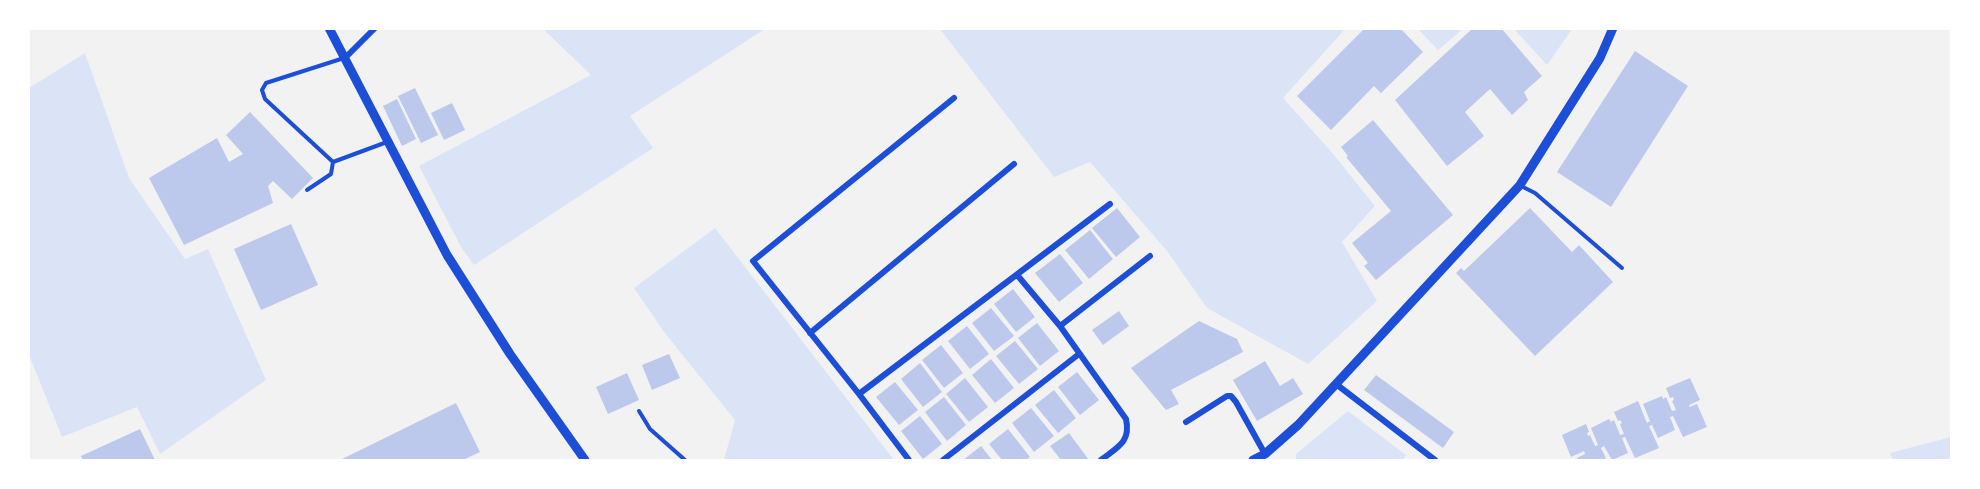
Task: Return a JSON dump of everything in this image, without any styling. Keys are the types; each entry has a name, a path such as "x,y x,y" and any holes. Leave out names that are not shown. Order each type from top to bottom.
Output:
{"street":[{"path":"329,28 447,255 510,354 585,460"},
{"path":"345,58 375,28"},
{"path":"1253,460 1265,454 1298,425 1520,185 1600,58 1613,28"},
{"path":"909,460 753,261 954,98"},
{"path":"810,333 1014,164"},
{"path":"859,394 1018,276 1110,204"},
{"path":"1060,326 1150,256"},
{"path":"1018,276 1060,326 1126,419 1129,431 1123,443 1101,460"},
{"path":"943,460 1079,354"},
{"path":"1336,384 1435,460"},
{"path":"1186,422 1227,396 1231,396 1265,454"}],"lane":[{"path":"333,162 265,99 262,90 266,83 345,58"},
{"path":"333,162 388,141"},
{"path":"307,190 331,174 333,162"},
{"path":"1520,185 1535,193 1622,268"},
{"path":"639,411 650,429 685,460"}],"shaded area":[{"path":"543,29 765,29 630,116 653,148 474,265 461,247 419,166 591,75"},
{"path":"940,29 1345,29 1283,98 1329,149 1375,206 1342,242 1377,301 1308,364 1207,308 1167,251 1090,162 1054,177"},
{"path":"1418,29 1463,29 1438,50"},
{"path":"1514,29 1572,29 1547,65"},
{"path":"85,53 129,178 185,259 208,249 266,380 160,454 137,407 62,437 29,355 29,88"},
{"path":"715,228 894,460 724,460 735,420 664,332 634,288"},
{"path":"1348,411 1406,455 1403,460 1296,460 1296,454"},
{"path":"1951,437 1951,460 1893,460 1890,453"}],"building":[{"path":"1365,28 1400,28 1423,52 1381,93 1374,86 1331,130 1297,96"},
{"path":"1473,28 1501,28 1542,76 1524,92 1528,100 1512,115 1490,89 1465,112 1484,136 1447,166 1395,100"},
{"path":"1635,51 1688,86 1611,207 1557,172"},
{"path":"415,88 438,135 421,143 398,96"},
{"path":"397,99 416,139 402,146 383,106"},
{"path":"452,103 465,130 444,140 431,113"},
{"path":"250,112 313,178 292,199 273,181 268,186 273,203 184,245 149,178 217,138 229,162 243,154 226,135"},
{"path":"1373,120 1453,215 1376,280 1364,266 1368,263 1352,243 1391,211 1346,157 1348,156 1341,147"},
{"path":"1117,208 1140,237 1116,257 1092,228"},
{"path":"1530,208 1572,252 1579,245 1613,282 1535,356 1456,273 1461,268 1464,271"},
{"path":"291,224 318,285 261,310 234,249"},
{"path":"1090,230 1113,259 1089,279 1065,250"},
{"path":"1060,254 1083,283 1059,302 1035,273"},
{"path":"1013,289 1035,317 1016,332 994,304"},
{"path":"991,308 1014,336 994,351 972,323"},
{"path":"1119,311 1129,326 1103,345 1092,330"},
{"path":"1199,321 1237,339 1243,352 1171,390 1179,404 1166,410 1131,368"},
{"path":"1037,323 1059,351 1040,366 1018,338"},
{"path":"967,326 989,354 970,369 948,341"},
{"path":"1015,341 1038,369 1019,384 996,356"},
{"path":"941,345 963,373 944,388 922,360"},
{"path":"669,354 680,378 652,390 642,365"},
{"path":"991,359 1014,388 995,403 972,375"},
{"path":"1265,361 1280,386 1293,378 1303,394 1257,421 1233,380"},
{"path":"920,363 942,392 923,407 901,379"},
{"path":"1077,372 1099,400 1080,415 1058,387"},
{"path":"627,373 639,400 608,414 596,387"},
{"path":"1376,375 1454,432 1443,448 1364,390"},
{"path":"965,378 988,407 969,422 946,394"},
{"path":"1690,378 1700,400 1689,405 1690,407 1697,404 1707,427 1683,437 1673,416 1670,417 1675,430 1658,438 1652,425 1649,426 1659,448 1635,458 1625,437 1622,438 1628,453 1612,460 1604,446 1601,448 1606,458 1604,460 1578,460 1577,458 1585,454 1584,451 1571,457 1562,435 1586,424 1588,436 1590,435 1595,446 1598,445 1591,428 1609,419 1611,422 1614,420 1620,435 1624,434 1620,424 1622,423 1618,421 1614,412 1638,401 1647,423 1650,421 1643,404 1662,396 1663,399 1666,397 1672,411 1676,410 1672,401 1673,397 1670,398 1666,388"},
{"path":"895,382 918,410 899,425 876,397"},
{"path":"1054,390 1076,418 1058,433 1035,405"},
{"path":"944,397 966,425 947,441 925,412"},
{"path":"456,403 480,452 463,460 340,460"},
{"path":"1031,408 1054,436 1034,452 1012,423"},
{"path":"920,416 942,444 923,459 901,431"},
{"path":"140,429 155,460 83,460 81,456"},
{"path":"1008,429 1030,457 1026,460 1002,460 989,444"},
{"path":"1069,433 1089,460 1061,460 1050,446"},
{"path":"981,446 992,460 963,460"}]}
